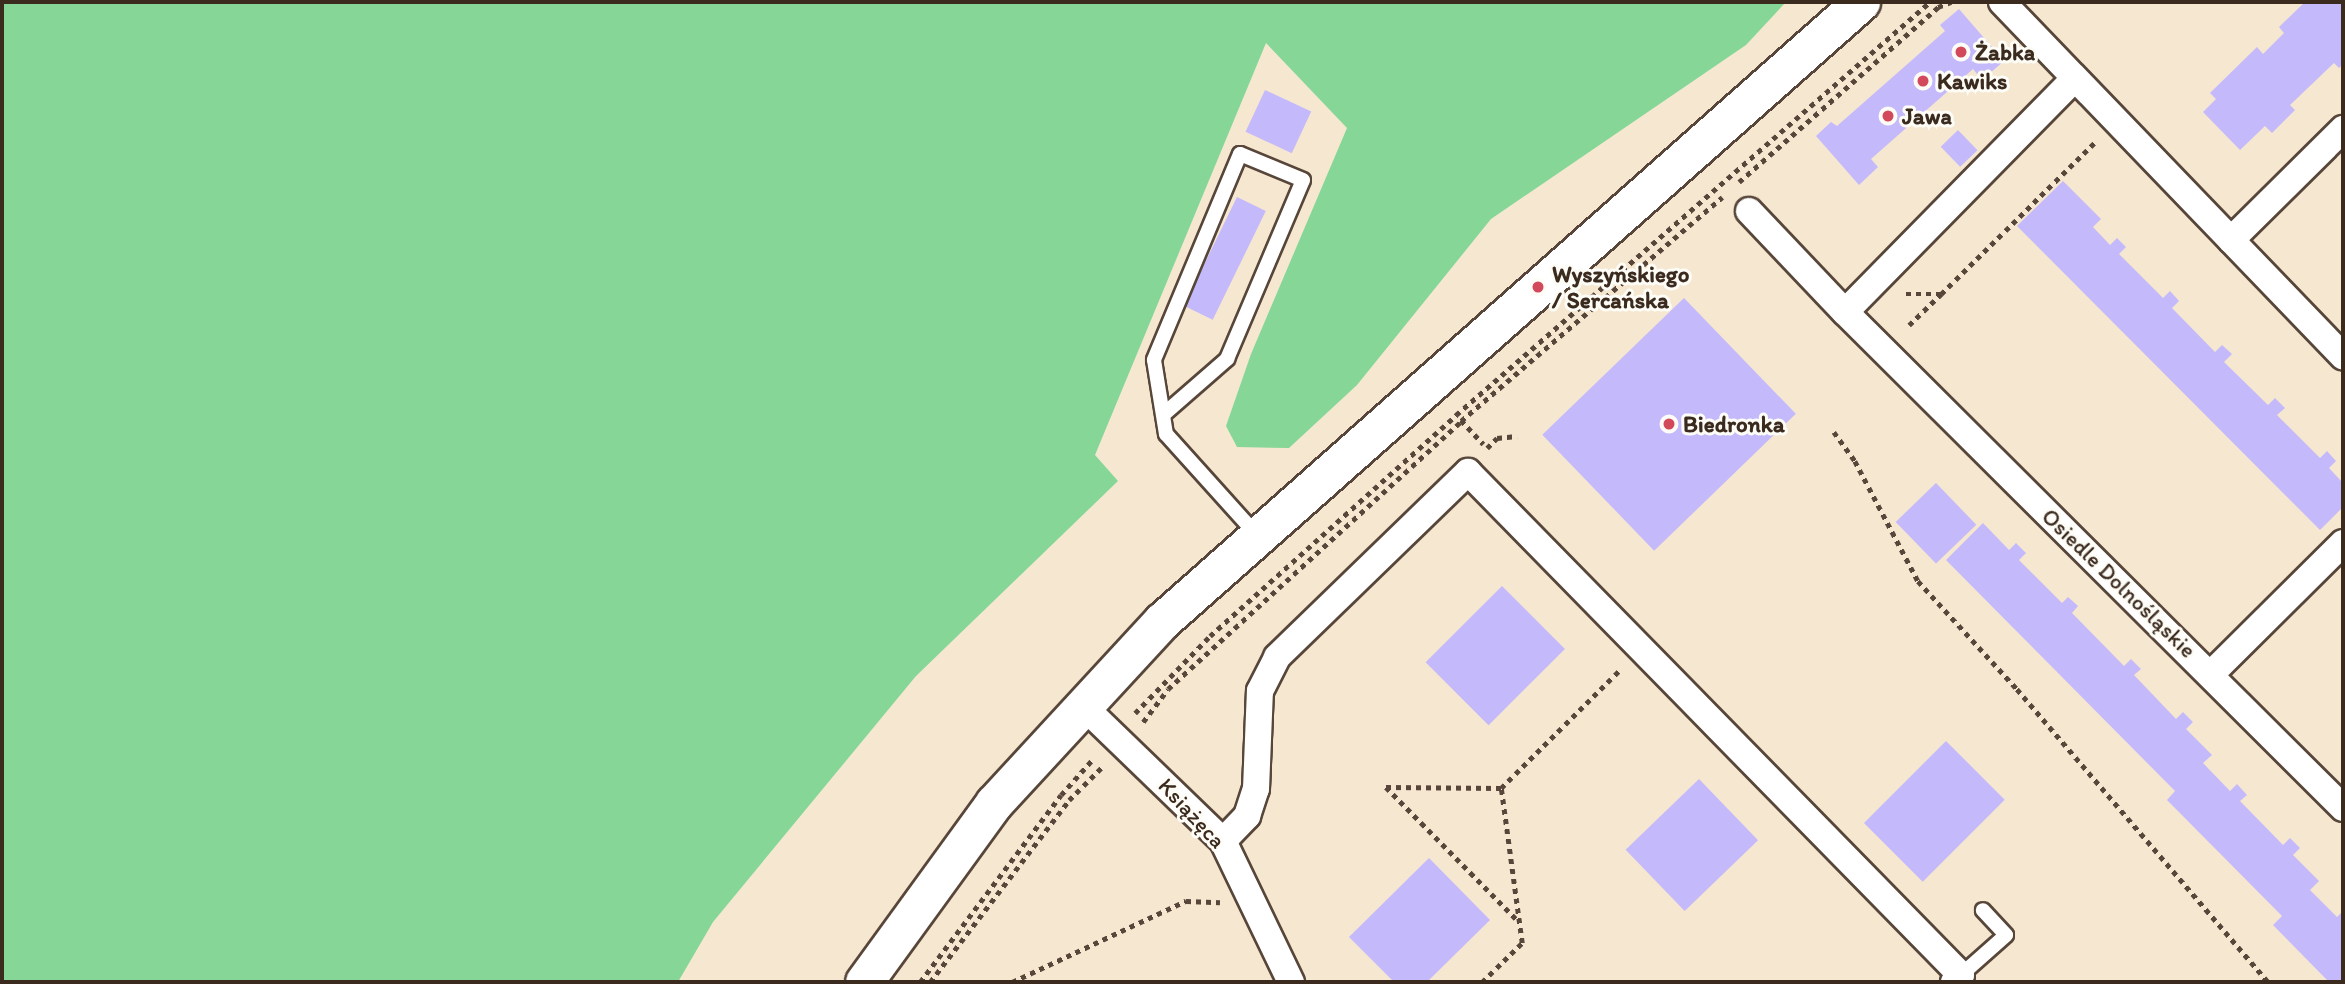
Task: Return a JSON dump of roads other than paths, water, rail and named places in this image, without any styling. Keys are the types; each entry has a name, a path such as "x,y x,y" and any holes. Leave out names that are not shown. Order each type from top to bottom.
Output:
{"street":[{"path":"864,982 994,803 1081,704 1162,621 1860,2"},
{"path":"2002,2 2073,79 2343,356"},
{"path":"1854,303 2073,79"},
{"path":"2231,240 2343,129"},
{"name":"Osiedle Dolnośląskie","path":"1749,211 1854,303 1892,361 2211,674 2343,808"},
{"path":"1223,841 1247,816 1256,789 1260,691 1277,657 1468,472 1958,979"},
{"path":"2211,674 2343,543"},
{"name":"Książęca","path":"1081,704 1223,841 1256,903 1291,982"}],"lane":[{"path":"1164,414 1227,359 1303,180 1240,154 1154,360 1166,434 1258,536"},
{"path":"1958,979 2006,935 1983,910"}],"place":[{"name":"Żabka","path":"1961,52"},
{"name":"Kawiks","path":"1923,81"},
{"name":"Jawa","path":"1888,116"},
{"name":"Wyszyńskiego / Sercańska","path":"1538,287"},
{"name":"Biedronka","path":"1669,424"}]}
